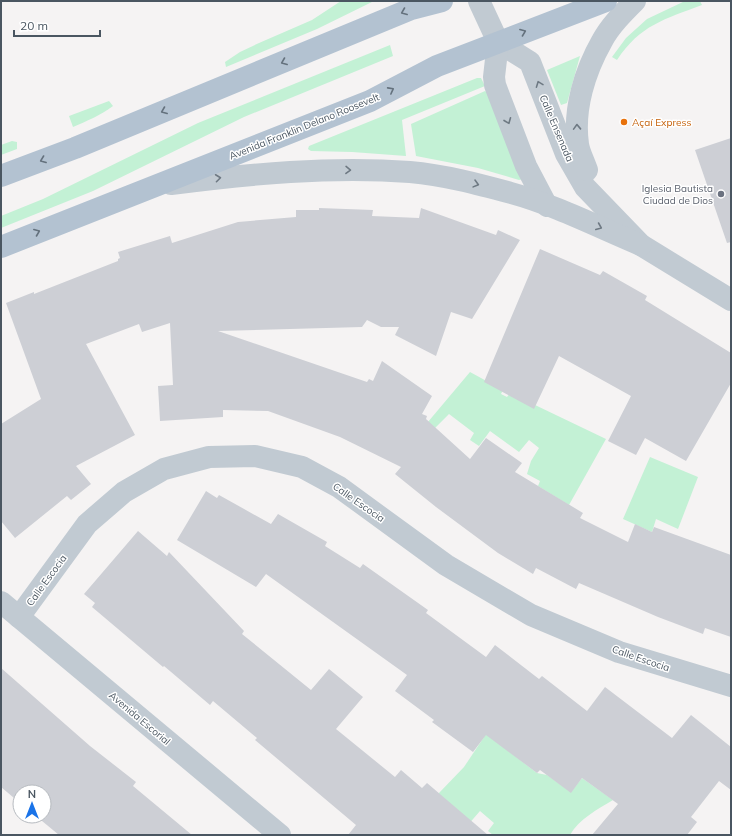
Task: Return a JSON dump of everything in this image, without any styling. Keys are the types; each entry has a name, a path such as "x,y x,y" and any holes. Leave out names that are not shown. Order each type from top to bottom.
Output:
{"main road":[{"path":"1,176 75,148 412,9 442,1"},
{"name":"Avenida Franklin Delano Roosevelt","path":"1,247 151,186 370,101 438,66 606,1"}],"street":[{"path":"479,1 498,42 494,77 495,85 526,166 547,206"},
{"path":"635,1 618,19 602,40 595,54 580,98 576,124 578,145 593,186 640,245"},
{"name":"Calle Ensenada","path":"498,42 530,62 566,154 585,187 640,245 731,300"},
{"path":"151,186 236,176 301,171 347,169 412,172 468,182 512,193 640,245"},
{"name":"Calle Escocia","path":"19,617 87,524 124,492 164,468 209,457 254,456 302,467 339,487 446,565 532,615 619,652 731,686"},
{"name":"Avenida Escorial","path":"1,602 280,835"}],"green space":[{"path":"341,1 374,1 317,29 226,67 225,62 240,52 312,20"},
{"path":"685,1 700,1 702,5 665,19 654,25 635,39 617,60 612,57 626,38 647,19"},
{"path":"390,45 393,56 244,117 93,191 1,228 1,216 43,199 198,123"},
{"path":"580,56 567,103 561,105 547,70"},
{"path":"477,78 481,78 485,86 402,120 406,156 311,151 308,149 309,146"},
{"path":"485,91 489,94 523,179 519,180 478,168 416,156 411,124"},
{"path":"109,101 113,106 99,115 73,127 69,116"},
{"path":"12,141 17,142 17,149 1,155 1,145"},
{"path":"470,372 503,390 501,394 507,397 510,393 606,439 569,505 538,486 540,481 527,474 531,461 539,448 529,440 519,452 490,431 479,446 470,440 474,433 449,414 435,428 401,454"},
{"path":"650,457 698,477 678,529 656,519 652,532 623,519"},
{"path":"486,734 537,773 547,775 571,792 582,778 613,800 584,819 578,824 570,835 493,835 488,831 494,823 480,811 467,826 408,831 439,793 464,767"}],"building":[{"name":"Iglesia Bautista Ciudad de Dios","path":"731,138 731,242 727,243 695,150"},
{"path":"319,208 373,210 372,216 419,218 421,208 496,235 498,230 520,240 472,319 451,312 436,356 395,335 399,327 381,327 367,320 362,327 218,331 367,382 369,379 373,381 382,361 432,396 422,414 427,416 426,419 470,459 486,438 522,463 515,472 583,513 580,518 628,542 635,524 652,532 654,527 731,555 731,637 705,628 703,634 658,617 579,583 576,589 536,568 533,574 498,553 436,507 395,474 401,467 340,437 268,411 223,410 223,417 160,421 158,386 173,385 170,323 142,332 139,324 86,344 135,435 76,466 91,484 71,500 67,496 15,538 1,521 1,424 41,399 6,303 34,292 34,294 118,261 120,258 118,252 170,236 172,243 238,222 296,217 296,210 319,210"},
{"path":"540,249 600,275 603,271 647,296 645,300 731,353 731,383 686,461 645,438 636,455 608,441 631,396 559,356 534,409 484,382"},
{"path":"206,491 217,498 219,495 271,524 278,514 327,542 325,546 360,568 363,564 428,610 426,613 486,657 495,645 539,679 542,676 587,711 605,687 672,738 691,715 731,747 731,790 719,781 691,817 697,822 687,835 592,835 618,804 582,778 571,793 540,770 537,773 486,735 473,752 432,722 434,720 395,691 407,675 266,574 256,587 177,540"},
{"path":"138,531 167,556 169,552 244,631 242,634 311,690 329,669 363,697 336,729 395,777 401,770 422,788 427,783 488,835 348,835 356,825 255,740 257,738 213,701 210,705 92,607 95,603 84,594"},
{"path":"1,668 90,746 136,782 133,786 192,835 59,835 46,824 52,824 52,784 12,784 12,796 1,787"}],"place":[{"name":"Açaí Express","path":"624,122"},
{"name":"Iglesia Bautista Ciudad de Dios","path":"721,194"}]}
